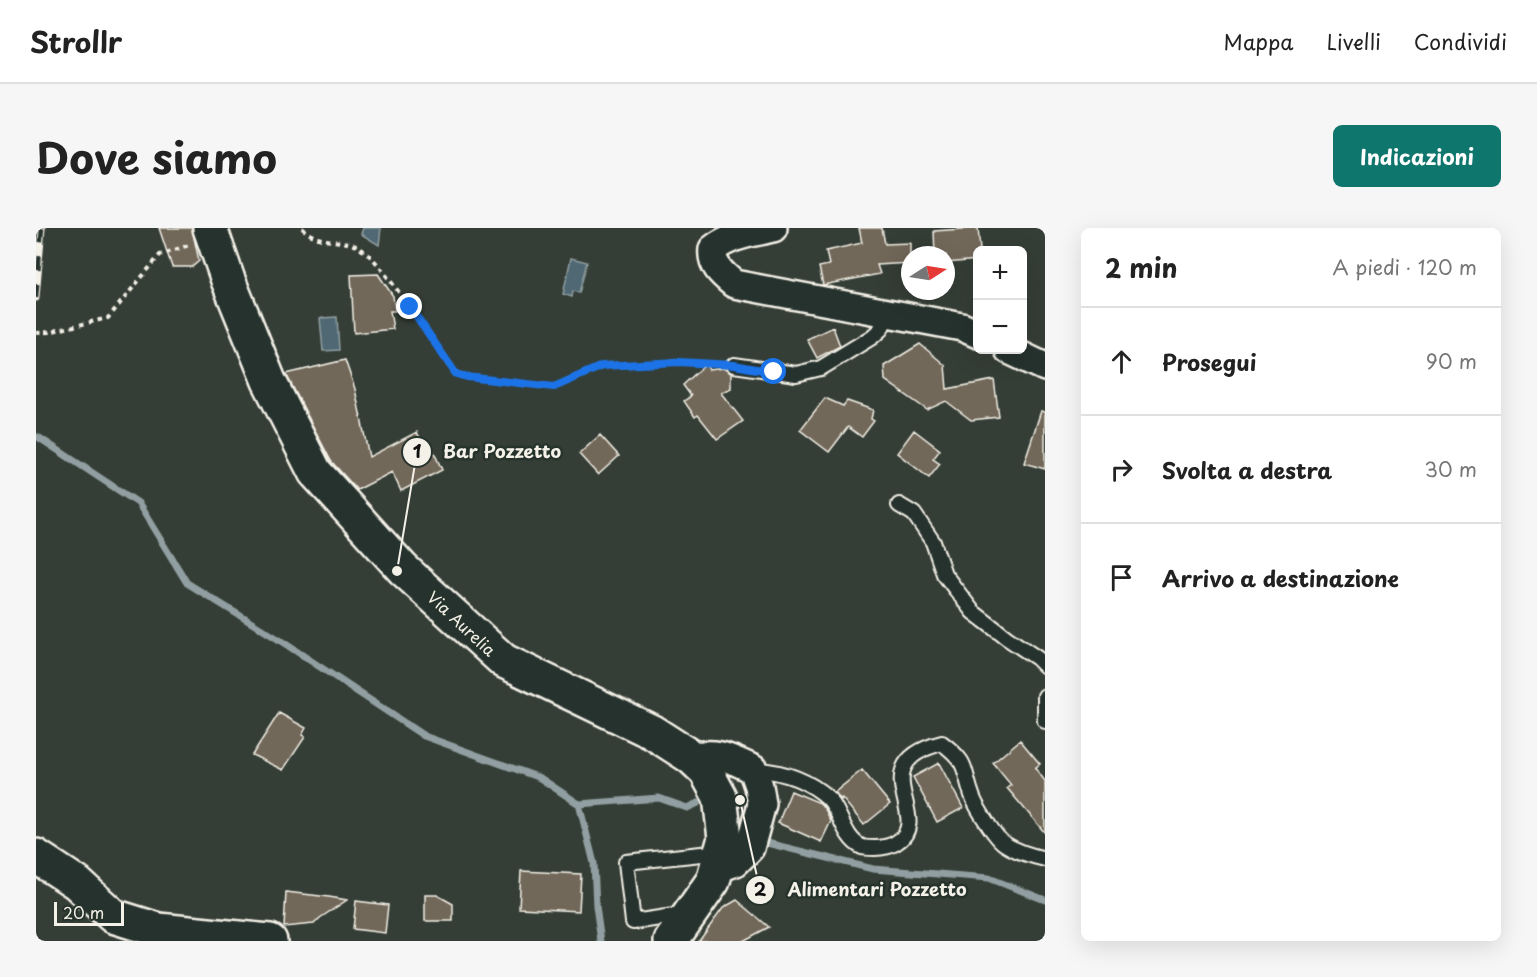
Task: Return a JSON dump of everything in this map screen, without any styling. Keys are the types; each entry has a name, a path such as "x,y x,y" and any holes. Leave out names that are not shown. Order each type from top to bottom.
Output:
{"main road":[{"name":"Via Aurelia","path":"211,232 269,381 315,472 403,569 504,661 651,732 692,757 706,771 720,797 728,852"},
{"path":"671,941 713,881 728,852"},
{"path":"36,856 77,883 113,915 158,930 270,941"}],"street":[{"path":"773,228 744,234 721,243 713,249 712,258 720,272 734,285 962,327 973,332"},
{"path":"1017,354 1045,367"},
{"path":"692,757 709,753 753,769 762,804 758,823 728,852"}],"lane":[{"path":"734,365 796,374 821,368 872,337 881,329 888,314"},
{"path":"899,505 914,514 933,542 944,574 973,612 1045,666"},
{"path":"1045,696 1045,721"},
{"path":"753,769 772,771 811,785 830,800 850,837 862,847 881,848 898,842 908,830 909,812 902,791 902,771 909,758 923,747 942,743 955,752 965,767 974,800 1004,843 1026,854 1045,859"},
{"path":"692,913 633,922 626,862 728,852"}],"path":[{"path":"302,228 312,237 352,243 365,251 410,307 456,374 554,387 602,366 679,362 734,365"},
{"path":"36,333 108,318 160,255 211,232"}],"water":[{"path":"363,228 381,228 379,245 361,234"},
{"path":"571,258 587,262 579,293 573,291 572,297 563,294"},
{"path":"337,317 339,350 323,351 320,318"}],"building":[{"path":"159,228 192,228 199,261 192,267 172,267"},
{"path":"859,228 882,228 885,244 910,243 910,246 901,246 901,264 877,265 880,274 823,285 819,267 829,265 826,251 862,243"},
{"path":"978,228 980,246 973,246 973,260 955,262 955,246 935,246 934,231"},
{"path":"378,274 393,296 395,311 390,311 393,329 354,333 351,275"},
{"path":"833,327 840,346 817,358 807,339"},
{"path":"920,344 945,365 947,389 994,380 999,417 971,420 946,401 927,410 885,380 884,366"},
{"path":"345,360 355,389 369,457 417,432 427,453 433,450 442,470 401,491 392,472 357,490 331,461 286,374"},
{"path":"706,364 709,370 723,368 731,373 731,388 721,393 743,421 717,439 698,415 695,417 684,401 691,396 683,385"},
{"path":"825,398 843,406 847,401 873,410 871,419 874,421 862,437 848,427 829,452 800,430"},
{"path":"1041,411 1045,412 1045,469 1024,463"},
{"path":"914,430 940,450 933,459 940,464 929,478 897,453"},
{"path":"600,435 619,456 598,475 579,454"},
{"path":"279,713 306,728 302,735 305,737 283,770 252,755"},
{"path":"1020,740 1040,764 1035,768 1045,781 1045,833 1007,788 1011,785 993,763"},
{"path":"939,763 963,808 937,822 913,777"},
{"path":"862,770 890,804 864,825 835,792"},
{"path":"791,791 820,803 825,809 831,821 821,842 778,823"},
{"path":"521,871 581,874 579,911 519,908"},
{"path":"286,892 347,900 314,924 284,927"},
{"path":"425,895 437,895 453,904 453,921 425,921"},
{"path":"737,900 769,927 743,941 699,941 723,908"},
{"path":"356,901 388,905 385,933 353,929"}],"waterway":[{"path":"38,437 138,503 187,583 278,639 424,736 540,778 579,804 659,798 687,808 698,803"},
{"path":"579,804 594,863 596,906 601,941"},
{"path":"767,843 873,869 989,878 1045,900"}],"railway":[{"path":"36,298 42,228"}],"place":[{"name":"Bar Pozzetto","path":"397,571"},
{"name":"Alimentari Pozzetto","path":"740,800"}],"route":[{"path":"410,307 456,374 467,377 554,387 602,366 679,362 734,365 774,372"}]}
